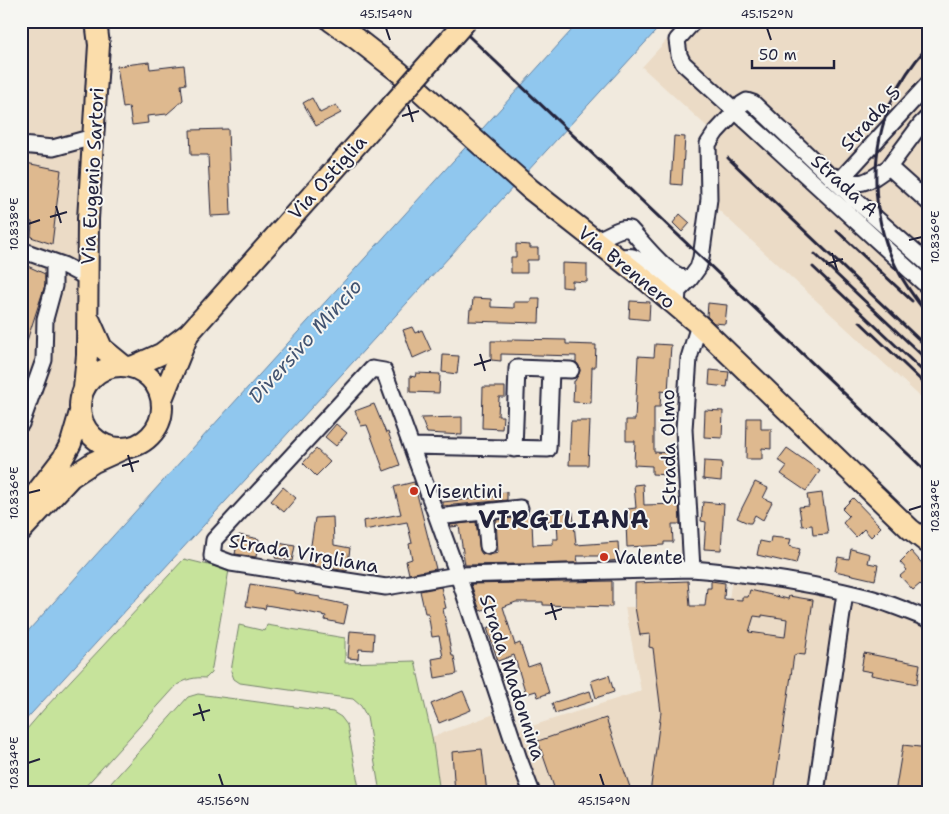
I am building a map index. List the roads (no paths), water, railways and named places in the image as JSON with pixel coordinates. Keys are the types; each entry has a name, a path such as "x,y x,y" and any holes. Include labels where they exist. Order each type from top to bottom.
{"main road":[{"name":"Via Eugenio Sartori","path":"84,388 88,219 99,45 96,21"},
{"name":"Via Eugenio Sartori","path":"99,45 109,21"},
{"name":"Via Brennero","path":"331,21 399,72 530,190 689,316 910,529 928,543"},
{"name":"Via Ostiglia","path":"128,366 161,354 189,333 466,21"},
{"name":"Via Eugenio Sartori","path":"86,307 97,340 102,348 128,366"},
{"name":"Via Ostiglia","path":"162,399 189,333"},
{"path":"21,512 63,458 71,443 80,412 84,388 92,377 108,368 128,366 143,372 151,378 162,399 161,418 152,435 138,445 123,448 94,462 71,478 21,530"},
{"path":"80,412 84,424 93,438 105,445 123,448"},
{"name":"Via Brennero","path":"910,529 928,552"}],"street":[{"name":"Strada A","path":"694,21 677,40 679,55 683,63 928,287"},
{"name":"Strada 5","path":"841,179 928,84"},
{"path":"689,316 678,291 698,268 705,239 709,200 708,144 716,132 742,104 750,101 928,264"},
{"path":"826,172 841,179 863,183 870,181 890,167 928,116"},
{"path":"21,145 53,148 93,137"},
{"path":"890,167 928,202"},
{"path":"594,240 600,240 625,228 630,229 654,256 678,275 690,279"},
{"path":"21,250 54,262 86,277"},
{"path":"616,257 635,258 670,282 683,282 690,279"},
{"path":"21,424 44,360 45,319 54,286 54,262"},
{"name":"Strada Olmo","path":"689,316 689,358 684,429 692,569"},
{"path":"514,448 511,367 571,370"},
{"path":"412,446 548,449 551,368"},
{"name":"Strada Madonnina","path":"372,370 384,371 458,574 532,793"},
{"name":"Strada Virgliana","path":"372,370 214,540 212,556 231,563 386,587 458,574"},
{"path":"437,517 520,508"},
{"path":"485,512 488,546"},
{"path":"458,574 692,569 774,578 871,598 928,619"},
{"path":"816,793 845,593"}],"water":[{"name":"Diversivo Mincio","path":"580,21 665,21 21,725 21,639"}],"railway":[{"path":"453,21 928,473"},
{"path":"928,46 899,85 892,100 879,141 876,184 878,206 888,248 903,280 928,315"},
{"path":"728,158 928,348"},
{"path":"837,231 912,301"},
{"path":"815,254 928,361"},
{"path":"813,267 928,376"},
{"path":"860,322 928,387"}],"place":[{"name":"Visentini","path":"414,491"},
{"name":"Valente","path":"604,557"}],"district":[{"name":"VIRGILIANA","path":"564,520"}]}
